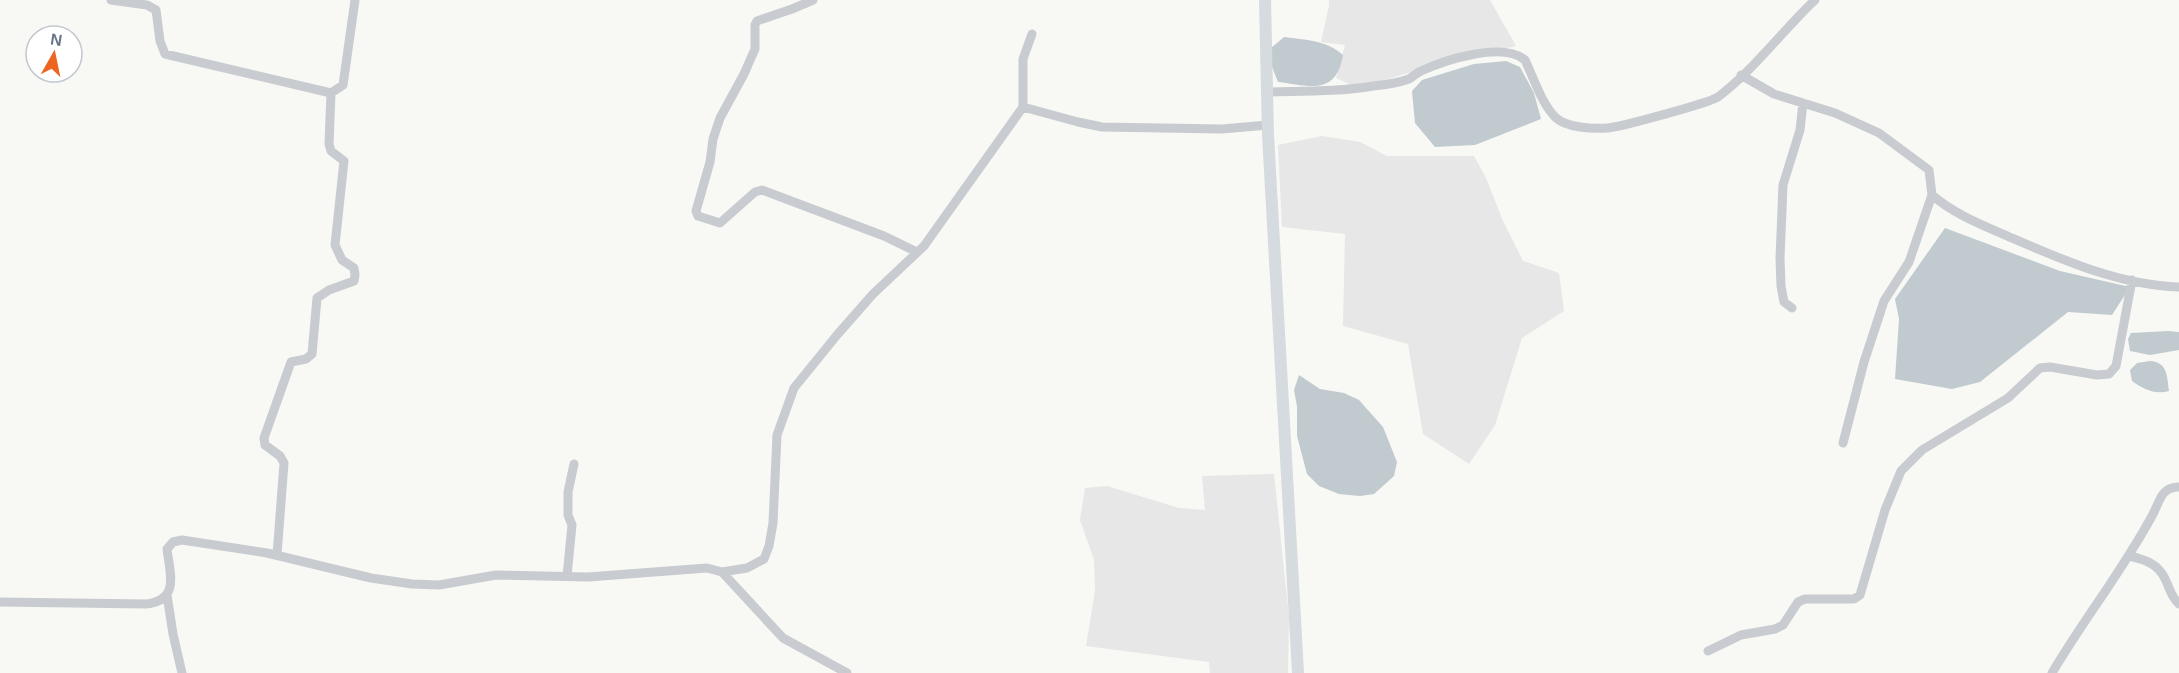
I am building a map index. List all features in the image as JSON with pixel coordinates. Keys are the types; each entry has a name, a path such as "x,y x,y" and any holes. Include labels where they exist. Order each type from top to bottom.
{"main road":[{"path":"1265,0 1268,125 1298,673"}],"street":[{"path":"111,0 147,5 156,10 160,41 165,54 331,93 343,85 355,0"},
{"path":"813,0 757,21 755,49 720,118 696,211 698,216 720,223 755,192 762,190 884,236 917,252"},
{"path":"1267,92 1372,87 1409,79 1448,61 1475,54 1504,51 1520,55 1525,60 1546,104 1556,118 1565,123 1580,126 1609,128 1716,98 1815,0"},
{"path":"0,602 158,603 167,595 171,586 167,549 173,542 182,540 277,555 371,578 412,585 440,585 495,575 588,577 694,568 722,572 747,568 764,559 769,546 772,523 777,435 794,388 873,294 924,246 1023,106 1023,58 1032,34"},
{"path":"1741,75 1774,94 1835,112 1879,133 1929,170 1932,195 1909,262 1884,301 1864,362 1843,443"},
{"path":"277,555 284,463 280,456 265,445 264,438 291,362 306,359 312,354 317,298 329,290 354,281 356,275 354,268 342,260 335,245 344,161 331,151 329,144 331,93"},
{"path":"1792,308 1784,302 1781,286 1781,218 1783,185 1800,130 1803,103"},
{"path":"1023,106 1102,127 1222,129 1268,125"},
{"path":"1932,195 1944,206 2078,266 2132,280 2179,287"},
{"path":"1708,651 1741,635 1776,629 1783,625 1798,602 1805,599 1854,599 1860,595 1885,510 1901,471 1911,459 2008,398 2040,368 2050,367 2097,375 2109,374 2116,366 2132,280"},
{"path":"567,576 572,525 568,515 568,492 574,464"},
{"path":"2052,673 2129,556 2155,512 2162,494 2167,489 2179,487"},
{"path":"2129,556 2139,558 2160,570 2171,597 2179,604"},
{"path":"722,572 783,638 847,673"},
{"path":"167,595 182,673"}],"shaded area":[{"path":"1329,0 1490,0 1516,46 1448,61 1358,88 1336,78 1345,45 1321,42"},
{"path":"1284,37 1330,46 1343,55 1340,68 1334,77 1328,83 1311,86 1278,82 1271,64 1271,48"},
{"path":"1506,61 1520,67 1534,93 1541,119 1475,145 1435,147 1415,123 1412,91 1422,80 1474,64"},
{"path":"1322,136 1360,142 1387,156 1474,156 1523,261 1559,273 1564,311 1522,338 1495,425 1469,464 1423,434 1408,344 1343,326 1345,234 1282,227 1278,145"},
{"path":"1945,228 2060,271 2130,287 2112,315 2068,312 1980,382 1952,389 1895,379 1899,319 1895,299"},
{"path":"2179,332 2179,350 2150,355 2130,351 2128,339 2131,333"},
{"path":"2150,361 2160,364 2166,371 2169,391 2149,391 2132,381 2130,370 2137,363"},
{"path":"1299,375 1320,389 1344,393 1359,400 1383,427 1397,462 1394,476 1374,494 1360,496 1339,494 1319,486 1307,474 1297,436 1297,406 1294,390"},
{"path":"1274,474 1289,617 1288,673 1210,673 1209,662 1086,646 1095,591 1094,560 1080,520 1085,488 1107,486 1179,508 1205,510 1202,476"}]}
